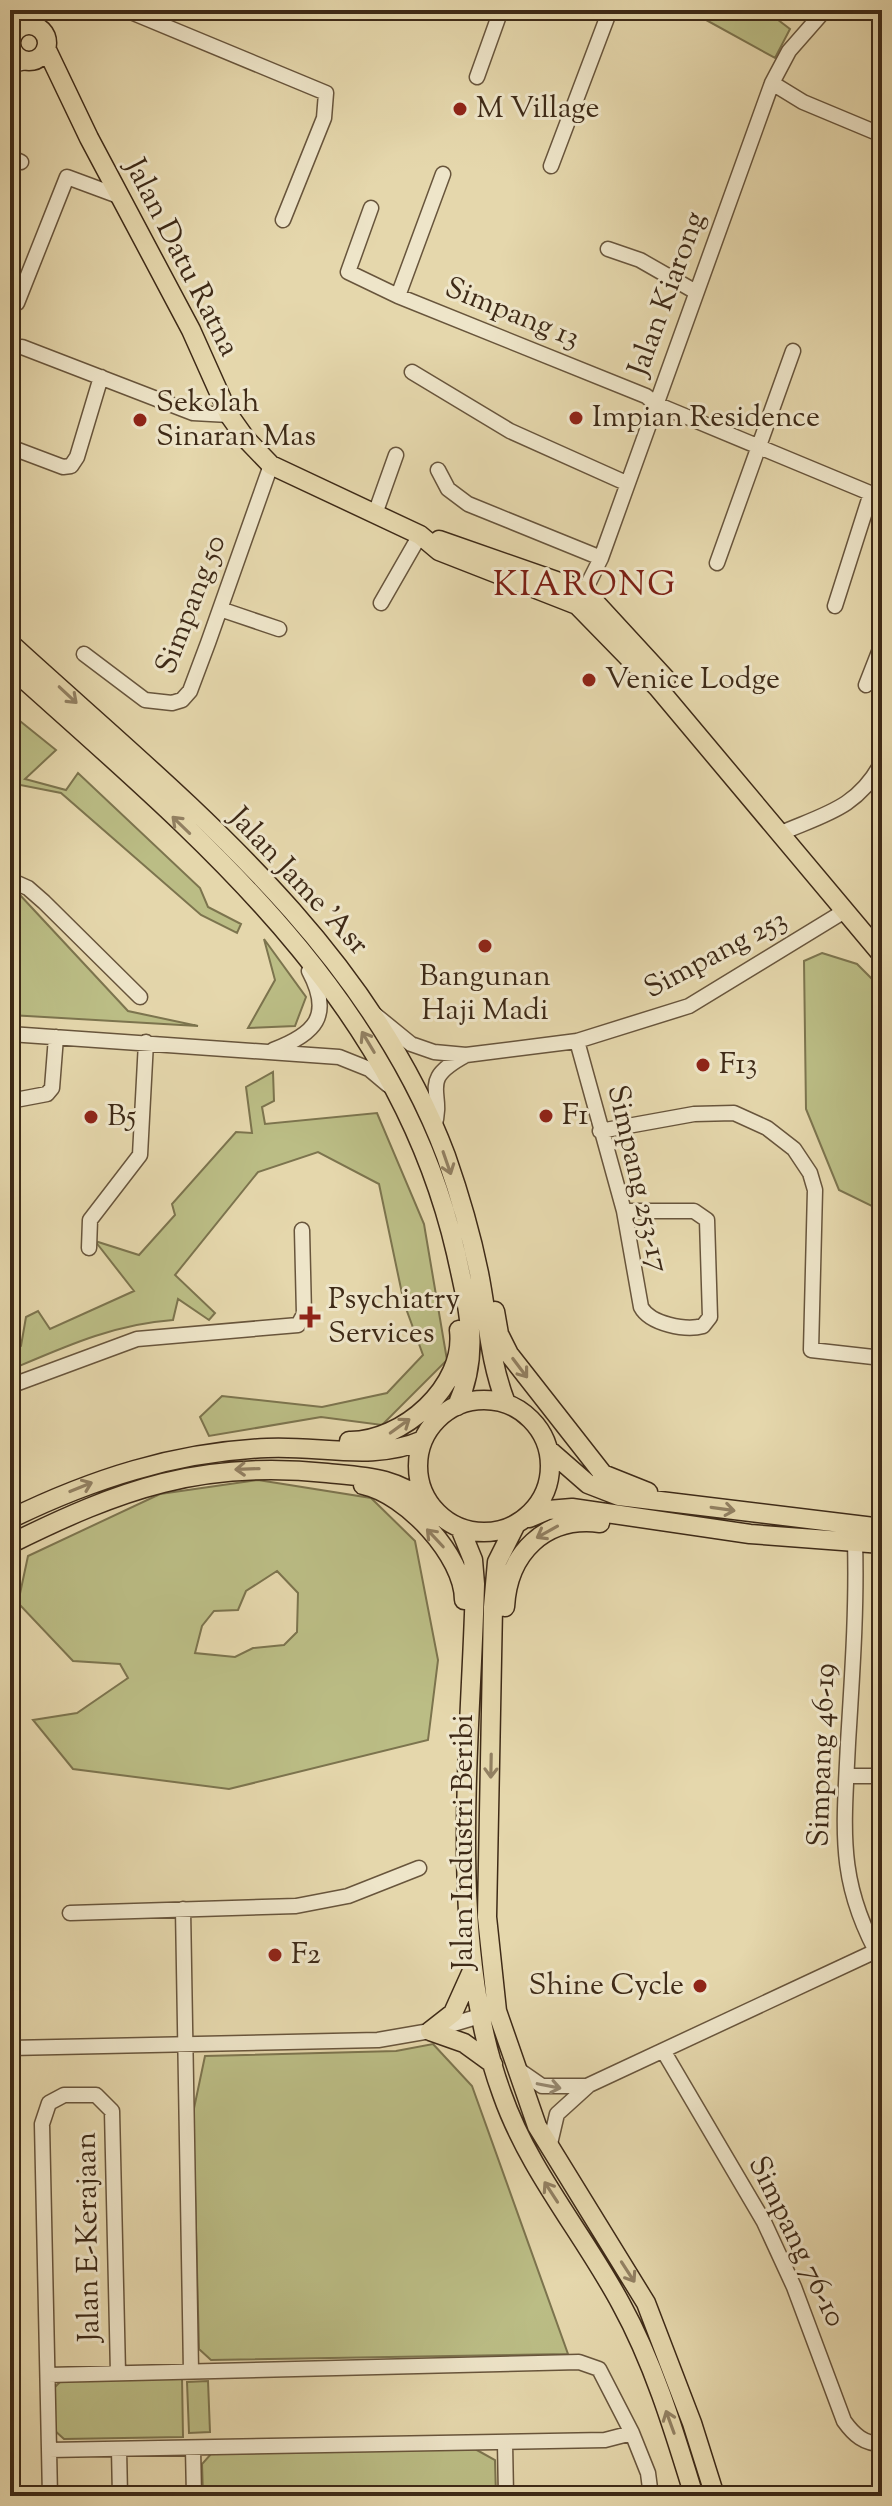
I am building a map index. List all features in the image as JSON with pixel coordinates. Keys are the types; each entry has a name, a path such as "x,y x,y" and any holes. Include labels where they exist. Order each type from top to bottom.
{"main road":[{"path":"17,29 42,30 37,56 18,58 17,29"},
{"name":"Jalan Datu Ratna","path":"37,56 63,88 191,330 229,415 271,465 422,536 443,541 581,598 667,681 721,748 754,799 843,912 882,955"},
{"name":"Jalan Jame 'Asr","path":"10,643 251,867 308,926 373,1013 406,1068 434,1127 479,1274 490,1360 506,1403"},
{"name":"Jalan Jame 'Asr","path":"10,667 181,825 300,945 346,1007 397,1093 430,1165 457,1259 472,1358 457,1406"},
{"path":"272,1447 290,1440 356,1441 382,1437 397,1431 430,1401 446,1384 459,1356 452,1278 457,1259"},
{"path":"479,1274 492,1289 499,1334 509,1354 595,1465 614,1480 683,1503"},
{"path":"430,1504 418,1466 423,1440 437,1420 457,1406 481,1400 506,1403 538,1426 549,1450 588,1484 600,1490 619,1496 882,1528"},
{"path":"10,1519 125,1471 184,1455 272,1447 393,1451 423,1440"},
{"path":"520,1523 547,1489 549,1450"},
{"path":"280,1468 293,1475 386,1492 437,1540 462,1579 463,1656 472,1690"},
{"path":"10,1544 86,1508 164,1480 219,1471 280,1468 389,1480 407,1487 460,1528 487,1533 548,1510 572,1508 678,1524 882,1544"},
{"path":"493,1688 501,1660 510,1571 535,1539 555,1527 581,1521 646,1528 678,1524"},
{"name":"Jalan Industri Beribi","path":"520,1523 502,1550 495,1579 487,1917 488,2014 493,2064 526,2148 621,2303 643,2347 694,2496"},
{"name":"Jalan Industri Beribi","path":"460,1528 473,1560 467,1871 472,1968 488,2014 515,2066 549,2149 646,2303 692,2423 715,2496"},
{"path":"430,2031 453,2013 472,1968"},
{"path":"430,2031 464,2043 493,2064"}],"street":[{"path":"126,10 320,88 327,101 324,118 283,220"},
{"path":"477,77 501,10"},
{"path":"551,166 610,10"},
{"path":"789,51 811,10"},
{"name":"Jalan Kiarong","path":"581,598 601,558 772,83 789,51 825,10"},
{"path":"10,66 37,56"},
{"path":"772,83 803,102 882,135"},
{"path":"398,296 443,174"},
{"path":"17,303 67,177 121,197"},
{"name":"Simpang 13","path":"371,208 348,272 398,296 646,396 656,404 876,496"},
{"path":"608,249 640,260 696,292"},
{"path":"22,347 193,413 229,415"},
{"path":"717,563 793,351"},
{"path":"412,372 510,431 626,483"},
{"path":"10,447 63,467 71,466 77,457 101,377"},
{"path":"375,514 396,455"},
{"name":"Simpang 50","path":"84,654 145,700 172,703 190,691 214,645 220,609 271,465"},
{"path":"438,470 448,489 468,504 601,558"},
{"path":"835,606 876,496"},
{"path":"381,603 422,536"},
{"path":"220,609 279,629"},
{"path":"866,685 882,644"},
{"path":"781,833 850,804 868,788 881,764"},
{"path":"10,880 28,888 44,902 140,997"},
{"name":"Simpang 253","path":"373,1013 420,1049 466,1055 577,1041 689,1006 843,912"},
{"path":"273,1050 302,1038 318,1017 319,993 300,945"},
{"path":"10,1034 273,1050 355,1061 397,1093"},
{"path":"10,1101 47,1094 52,1088 56,1037"},
{"name":"Simpang 253-17","path":"577,1041 624,1211 638,1299 644,1314 688,1329 708,1322 709,1226 704,1216 694,1211 624,1211"},
{"path":"89,1248 90,1220 140,1155 146,1042"},
{"path":"434,1127 434,1096 438,1077 466,1055"},
{"path":"600,1131 715,1113 746,1117 780,1137 803,1160 815,1190 811,1350 882,1358"},
{"path":"10,1386 137,1339 298,1325 304,1314 302,1230"},
{"name":"Simpang 46-19","path":"855,1542 847,1776 842,1823 847,1875 859,1917 879,1956"},
{"path":"847,1776 882,1776"},
{"path":"70,1913 304,1905 348,1896 419,1868"},
{"path":"183,1909 191,2371"},
{"path":"515,2066 542,2086 568,2089 589,2085 879,1956"},
{"path":"10,2048 378,2040 430,2031 488,2014"},
{"name":"Simpang 76-10","path":"664,2052 764,2222 794,2287 844,2421 853,2433 870,2444 882,2444"},
{"path":"549,2149 557,2114 589,2085"},
{"name":"Jalan E-Kerajaan","path":"48,2375 43,2113 56,2098 80,2095 104,2099 114,2121 118,2373"},
{"path":"50,2496 48,2375 590,2363 599,2369 632,2433 648,2473 651,2496"},
{"path":"49,2450 615,2440 632,2433"},
{"path":"505,2443 506,2496"},
{"path":"193,2448 194,2496"},
{"path":"119,2449 120,2496"}],"green space":[{"path":"688,10 765,10 790,29 775,58"},
{"path":"10,713 56,750 25,779 66,790 78,773 200,888 208,907 241,924 237,933 201,915 61,793 10,783"},
{"path":"10,894 20,895 128,1011 198,1026 10,1015"},
{"path":"264,939 306,997 295,1026 248,1028 275,980"},
{"path":"822,953 857,964 882,989 882,1211 839,1190 806,1109 804,961"},
{"path":"273,1072 274,1101 262,1107 265,1124 377,1113 424,1224 447,1360 382,1425 321,1417 209,1436 200,1417 222,1396 322,1407 387,1393 423,1355 404,1303 379,1184 318,1152 258,1172 175,1275 215,1313 209,1320 178,1299 173,1320 110,1332 10,1370 10,1348 21,1346 26,1317 38,1311 50,1329 134,1291 95,1241 139,1255 175,1215 172,1204 236,1132 252,1133 246,1087"},
{"path":"258,1480 371,1498 415,1541 438,1660 428,1740 229,1789 73,1769 33,1720 77,1713 128,1678 120,1664 73,1661 18,1603 28,1556 160,1494","holes":["277,1571 298,1593 297,1632 284,1645 253,1648 235,1657 195,1653 202,1626 214,1611 238,1610 246,1591"]},
{"path":"433,2044 472,2086 568,2354 211,2360 199,2349 193,2113 205,2056 396,2051"},
{"path":"182,2377 183,2437 64,2439 53,2429 53,2389 63,2379"},
{"path":"208,2381 210,2432 189,2433 187,2382"},
{"path":"475,2449 495,2460 496,2496 203,2496 202,2464 211,2454"}],"place":[{"name":"M Village","path":"460,109"},
{"name":"Impian Residence","path":"576,418"},
{"name":"Sekolah Sinaran Mas","path":"140,420"},
{"name":"Venice Lodge","path":"589,680"},
{"name":"Bangunan Haji Madi","path":"485,946"},
{"name":"F13","path":"703,1065"},
{"name":"F1","path":"546,1116"},
{"name":"B5","path":"91,1117"},
{"name":"Psychiatry Services","path":"310,1317"},
{"name":"F2","path":"275,1955"},
{"name":"Shine Cycle","path":"700,1986"}],"district":[{"name":"KIARONG","path":"585,586"}]}
